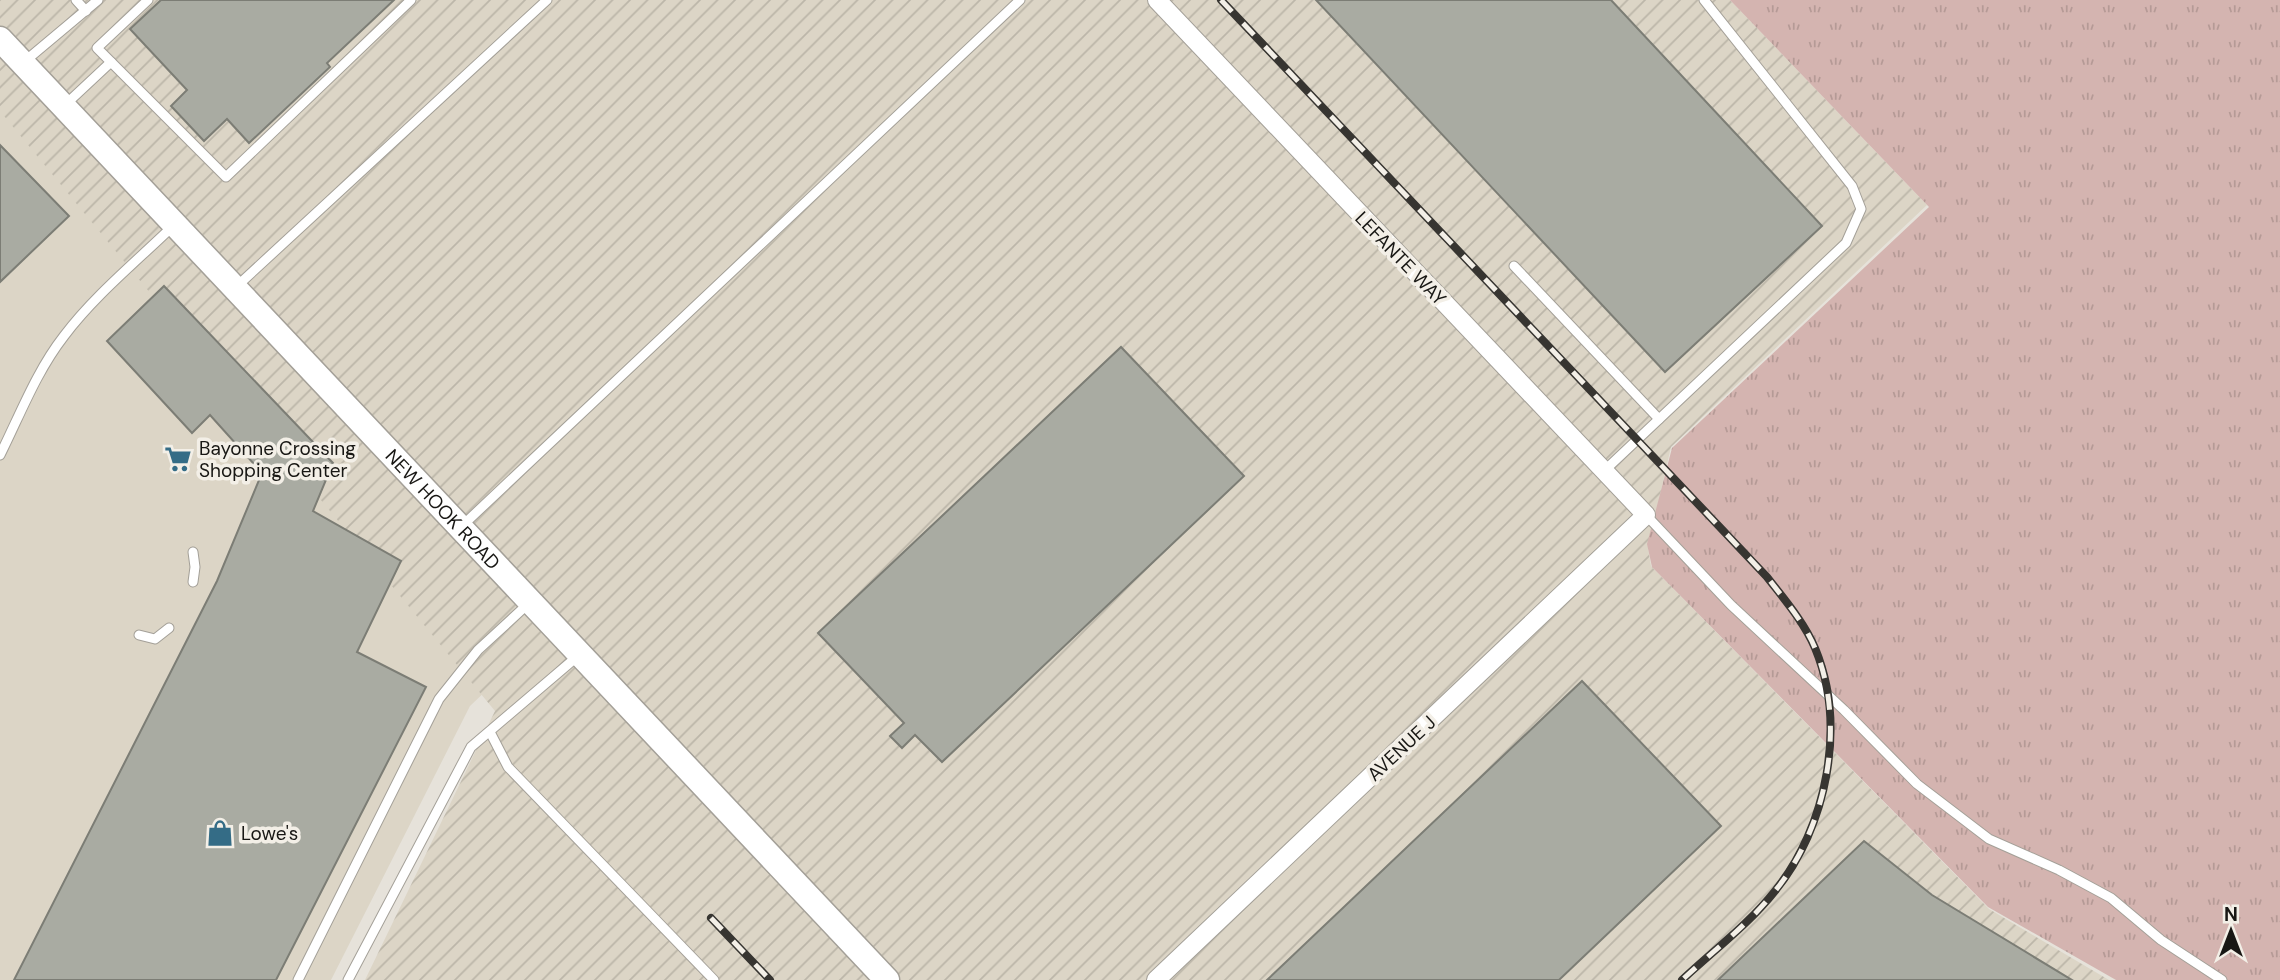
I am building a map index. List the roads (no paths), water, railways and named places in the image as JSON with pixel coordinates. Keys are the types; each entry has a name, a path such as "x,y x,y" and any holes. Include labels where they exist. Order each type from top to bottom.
{"street":[{"name":"LEFANTE WAY","path":"1157,0 1646,515"},
{"name":"NEW HOOK ROAD","path":"0,39 887,980"},
{"name":"AVENUE J","path":"1156,980 1646,515"}],"lane":[{"path":"76,0 86,10"},
{"path":"23,63 98,0"},
{"path":"148,0 97,48 226,177 411,0"},
{"path":"235,288 547,0"},
{"path":"460,527 1020,0"},
{"path":"1604,471 1846,243 1861,209 1852,186 1704,0"},
{"path":"64,107 111,62"},
{"path":"0,455 37,376 62,338 175,223"},
{"path":"1514,266 1659,419"},
{"path":"1646,515 1731,604 1844,710 1917,784 1989,839 2059,870 2111,898 2161,940 2222,980"},
{"path":"192,552 195,567 192,582"},
{"path":"298,980 439,699 478,650 531,602"},
{"path":"139,635 155,639 169,628"},
{"path":"348,980 471,747 580,654"},
{"path":"490,732 508,767 713,980"}],"railway":[{"path":"1221,0 1767,577 1799,620 1815,648 1825,678 1830,709 1830,742 1819,806 1808,837 1793,865 1765,903 1682,980"},
{"path":"711,918 770,980"}],"place":[{"name":"Bayonne Crossing Shopping Center","path":"178,459"},
{"name":"Lowe's","path":"220,833"}]}
